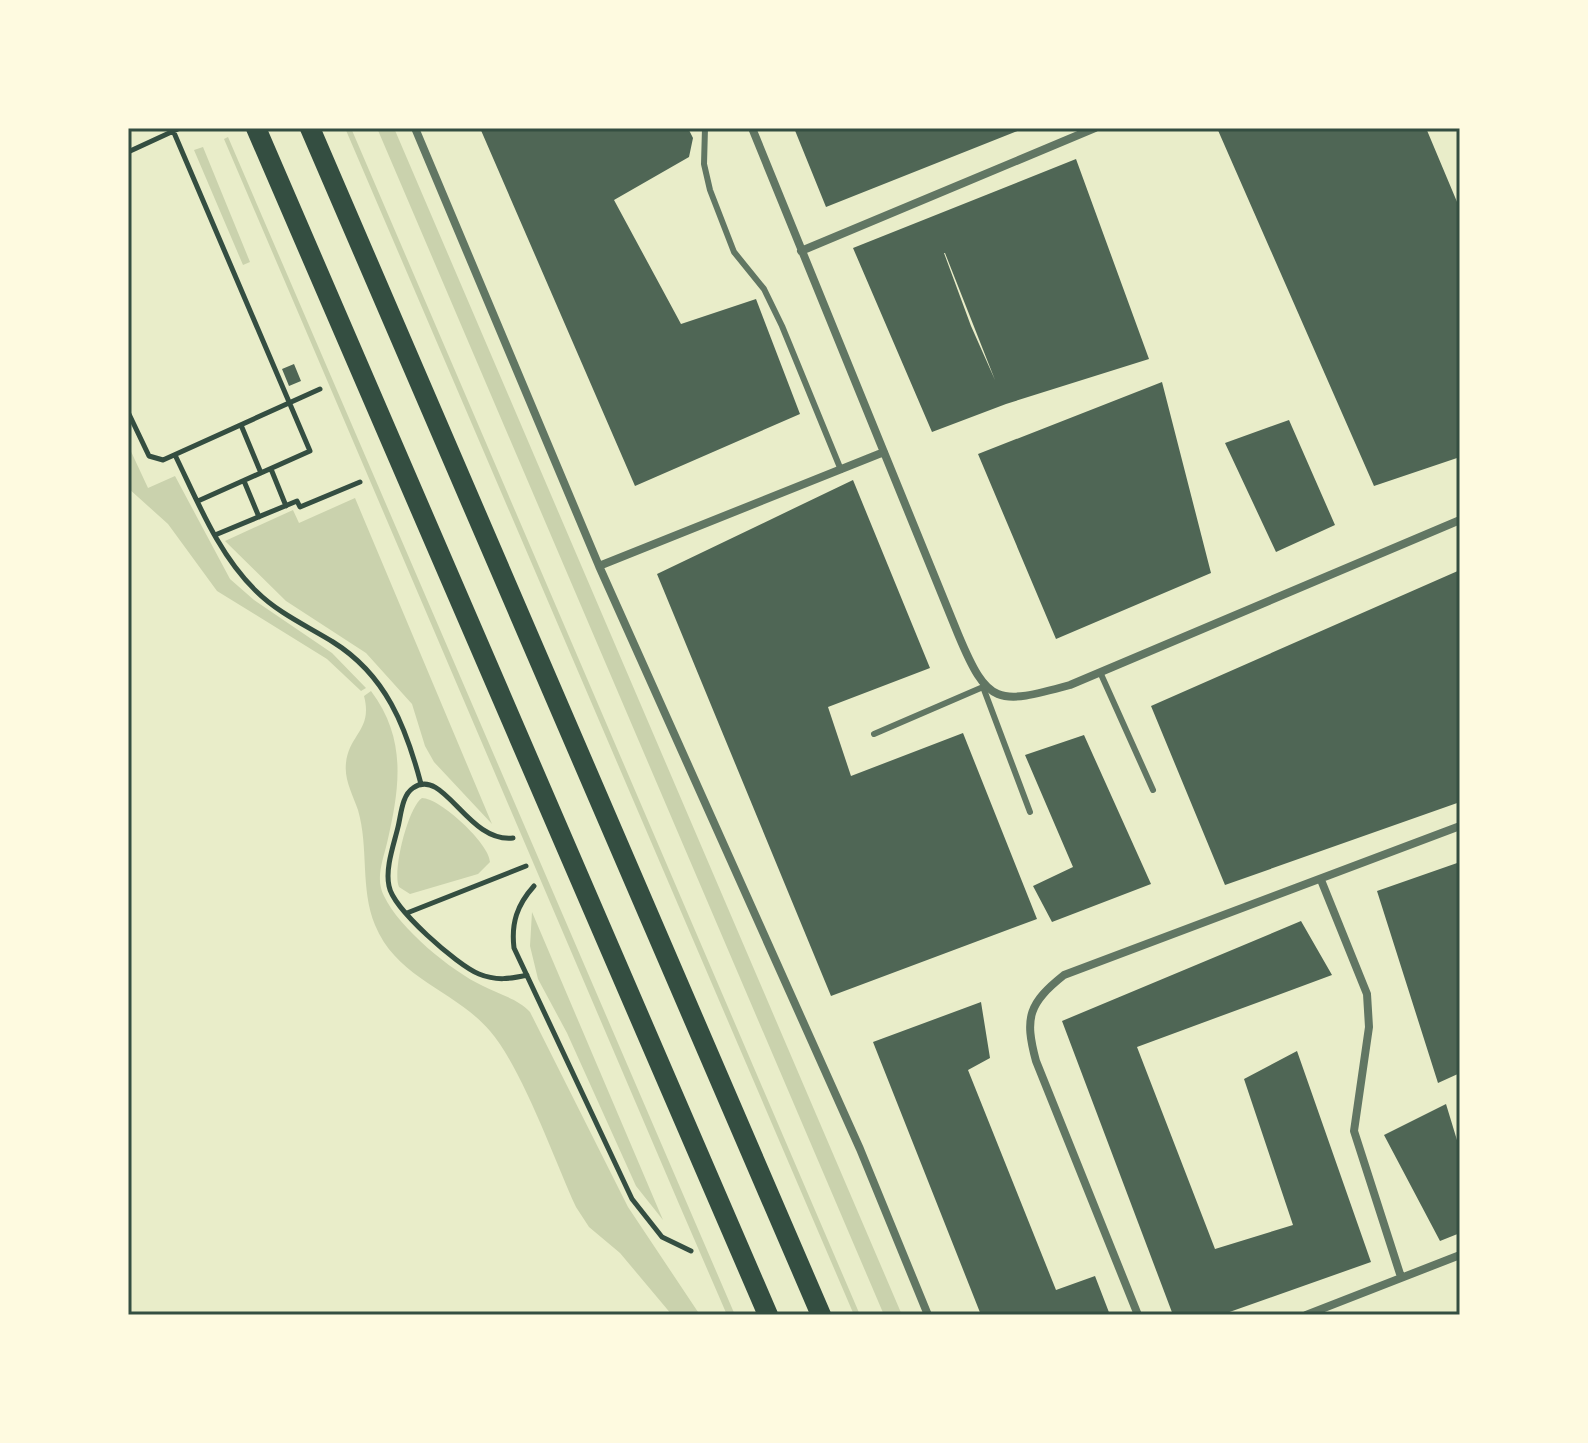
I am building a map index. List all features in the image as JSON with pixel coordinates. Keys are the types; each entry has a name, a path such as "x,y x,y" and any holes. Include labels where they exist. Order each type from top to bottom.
{"main road":[{"path":"256,128 768,1315"},
{"path":"310,128 821,1315"}],"street":[{"path":"415,128 599,566 860,1149 928,1315"},
{"path":"752,128 970,665 983,687 1007,698 1028,696 1100,672 1460,520"},
{"path":"801,251 1095,128"},
{"path":"599,566 884,452"},
{"path":"1138,1315 1036,1061 1029,1037 1029,1016 1041,993 1064,975 1460,826"},
{"path":"1321,880 1367,994 1369,1027 1354,1131 1401,1277"},
{"path":"1306,1315 1460,1255"}],"lane":[{"path":"705,128 704,164 710,190 734,252 764,289 841,470"},
{"path":"1100,672 1153,790"},
{"path":"874,734 983,687 1030,812"}],"path":[{"path":"128,152 180,128"},
{"path":"173,130 310,451 198,501"},
{"path":"128,412 149,456 163,460 320,389"},
{"path":"241,425 261,473"},
{"path":"175,455 227,556 258,593 350,654 385,692 405,727 421,784"},
{"path":"271,469 286,506"},
{"path":"244,481 259,517"},
{"path":"215,535 297,501 300,507 360,482"},
{"path":"513,838 493,838 484,833 441,790 421,784 413,787 404,800 388,878 392,897 466,967 493,978 527,975"},
{"path":"407,913 526,866"},
{"path":"534,886 518,908 512,934 514,948 632,1199 662,1237 691,1251"}],"green space":[{"path":"345,128 351,128 860,1315 854,1315"},
{"path":"377,128 394,128 902,1315 884,1315"},
{"path":"228,137 735,1315 727,1315 679,1204 224,139"},
{"path":"203,147 250,262 243,265 194,150"},
{"path":"128,445 148,488 175,476 230,579 254,600 332,653 366,688 361,691 327,659 217,591 168,524 128,488"},
{"path":"355,498 492,824 434,762 425,746 412,704 366,653 286,601 225,541 293,510 299,523"},
{"path":"371,691 391,727 397,764 392,822 380,876 384,896 413,935 442,959 470,979 514,1000 530,1012 628,1207 700,1315 672,1315 620,1253 589,1227 576,1207 525,1090 502,1047 476,1017 397,959 375,925 368,897 361,824 346,769 348,753 365,717 364,696"},
{"path":"422,798 440,805 463,823 482,844 490,862 478,874 410,894 399,887 398,868 407,826"},
{"path":"532,912 663,1220 636,1186 567,1033 538,979 530,946"}],"building":[{"path":"480,128 688,128 693,138 689,157 614,200 681,324 756,299 800,414 635,486"},
{"path":"794,128 1025,128 826,207"},
{"path":"1217,128 1426,128 1460,209 1460,457 1374,486"},
{"path":"1076,159 1149,359 1006,404 932,432 853,248","holes":["945,253 995,380 971,326"]},
{"path":"294,364 301,381 289,386 282,369"},
{"path":"1162,382 1211,573 1056,639 978,454"},
{"path":"1289,420 1335,525 1276,552 1225,443"},
{"path":"853,480 930,668 828,707 851,776 963,733 1037,919 831,996 657,574"},
{"path":"1460,570 1460,802 1225,885 1151,706"},
{"path":"1084,735 1151,884 1052,922 1033,886 1073,867 1025,755"},
{"path":"1460,862 1460,926 1457,928 1460,938 1460,1073 1438,1083 1377,891"},
{"path":"1301,921 1332,975 1137,1047 1215,1249 1293,1225 1244,1079 1297,1051 1371,1262 1221,1315 1173,1315 1062,1021"},
{"path":"981,1002 990,1058 968,1070 1056,1290 1095,1276 1110,1315 981,1315 873,1042"},
{"path":"1446,1104 1460,1150 1460,1233 1440,1241 1384,1135"}]}
